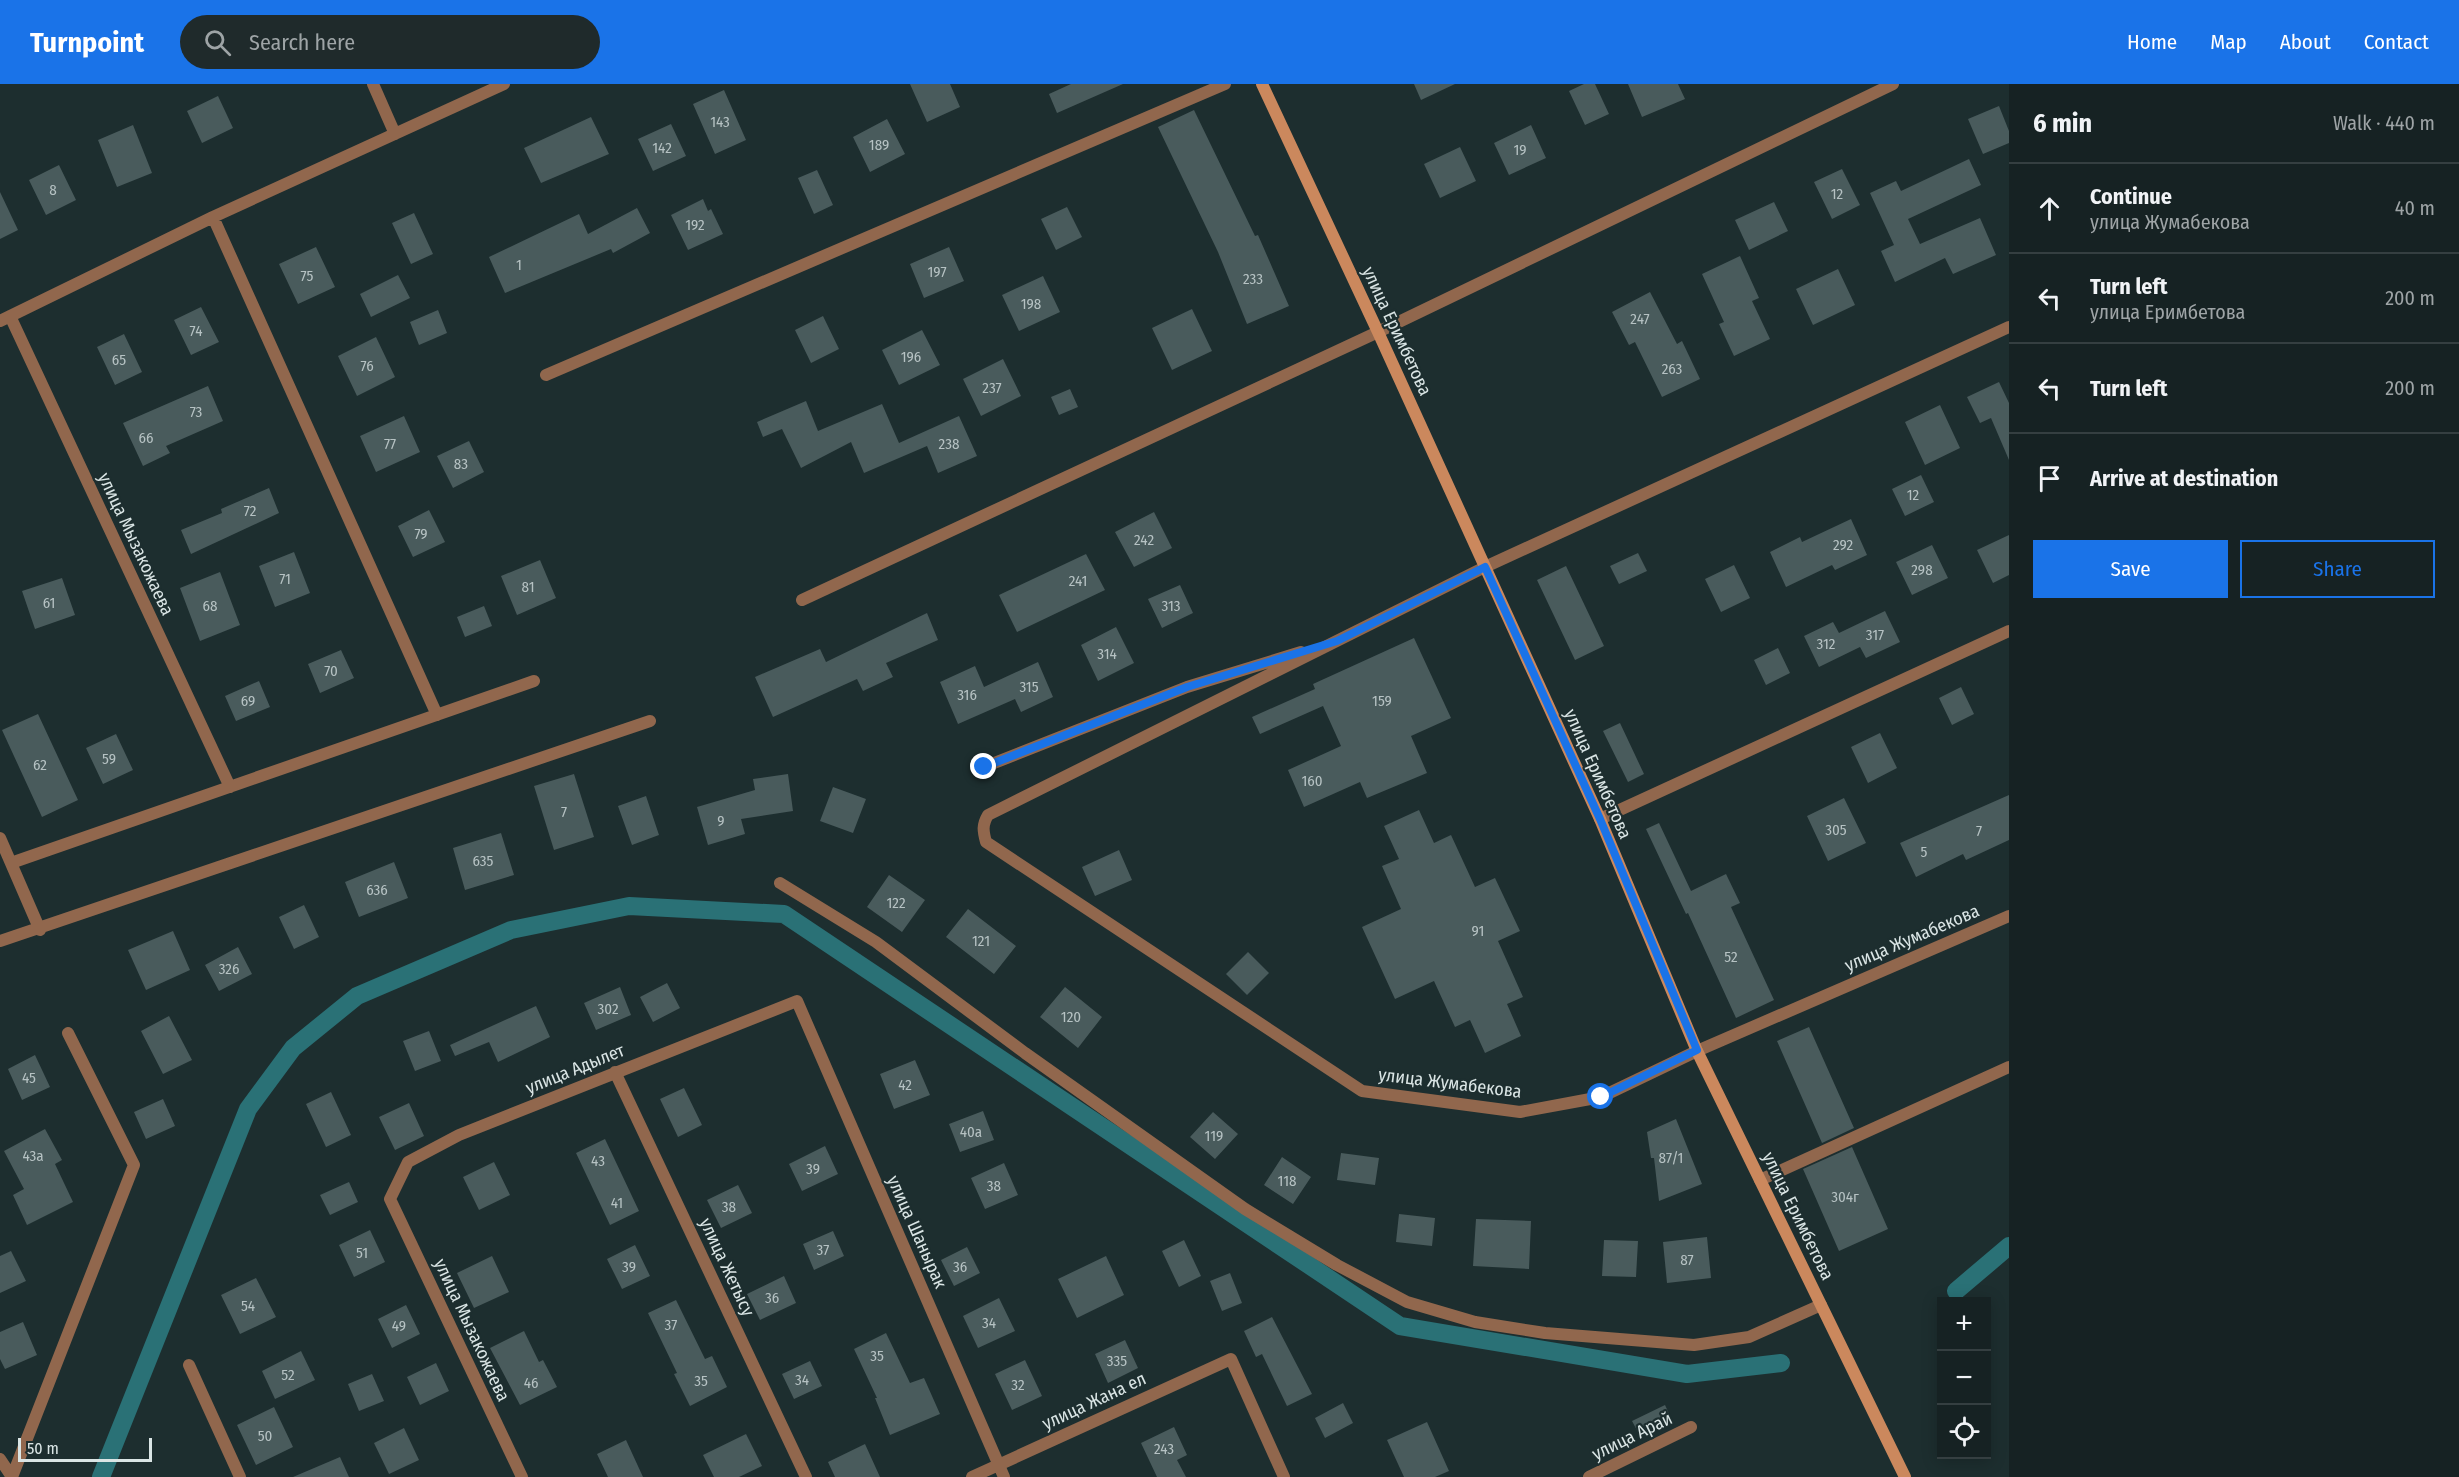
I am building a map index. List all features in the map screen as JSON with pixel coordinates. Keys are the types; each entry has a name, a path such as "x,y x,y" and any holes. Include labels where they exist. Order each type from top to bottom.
{"main road":[{"name":"улица Еримбетова","path":"1262,84 1600,819 1697,1050 1905,1477"}],"street":[{"path":"373,84 395,134"},
{"path":"5,319 213,217 504,84"},
{"path":"546,375 1225,84"},
{"path":"802,600 1378,332 1893,84"},
{"path":"213,217 437,715"},
{"name":"улица Мызакожаева","path":"5,319 230,787"},
{"path":"984,767 1187,687 1337,641 1485,567 2009,327"},
{"path":"1600,819 2009,631"},
{"name":"улица Жумабекова","path":"1337,641 988,815 983,831 986,842 1362,1091 1520,1112 1601,1097 1697,1050 2009,916"},
{"path":"11,863 534,681"},
{"path":"0,941 40,930 650,721"},
{"path":"0,837 40,930"},
{"path":"780,884 876,942 1026,1053 1245,1209 1337,1265 1407,1302 1475,1322 1545,1333 1694,1346 1749,1337 1821,1305"},
{"name":"улица Адылет","path":"390,1199 408,1162 459,1135 797,1001"},
{"name":"улица Шанырак","path":"797,1001 1004,1477"},
{"path":"12,1477 134,1165 68,1033"},
{"path":"1760,1180 2009,1067"},
{"name":"улица Жетысу","path":"615,1072 806,1477"},
{"name":"улица Мызакожаева","path":"390,1199 522,1477"},
{"name":"улица Жана ел","path":"972,1477 1231,1359 1284,1477"},
{"path":"189,1365 240,1477"},
{"name":"улица Арай","path":"1588,1477 1690,1427"},
{"path":"0,1459 12,1477"}],"building":[{"path":"910,84 950,84 960,107 927,122"},
{"path":"1071,84 1123,84 1057,113 1049,94"},
{"path":"1414,84 1455,84 1421,100"},
{"path":"1584,84 1595,84 1609,114 1585,125 1569,91"},
{"path":"1628,84 1678,84 1685,99 1642,117"},
{"path":"724,90 746,140 715,154 693,104"},
{"path":"218,96 233,128 202,143 187,111"},
{"path":"1999,106 2009,131 2009,143 1983,154 1968,119"},
{"path":"1194,110 1255,236 1258,235 1289,306 1247,324 1218,252 1158,127"},
{"path":"591,117 609,154 541,183 524,148"},
{"path":"887,119 905,154 870,172 853,137"},
{"path":"671,124 686,156 653,171 638,139"},
{"path":"133,125 152,173 117,187 98,140"},
{"path":"1531,125 1546,158 1509,175 1494,143"},
{"path":"1460,147 1476,181 1440,198 1424,164"},
{"path":"1969,159 1981,185 1908,219 1920,244 1980,218 1996,255 1953,274 1945,258 1895,282 1881,251 1894,245 1870,193 1896,181 1901,191"},
{"path":"59,165 76,200 46,215 29,180"},
{"path":"1842,169 1860,205 1832,219 1814,182"},
{"path":"817,170 833,205 814,214 798,178"},
{"path":"0,192 18,230 0,239"},
{"path":"703,199 708,211 711,209 723,234 688,250 671,215"},
{"path":"1774,202 1788,231 1749,250 1735,220"},
{"path":"1067,207 1082,237 1056,250 1041,219"},
{"path":"637,208 650,233 613,253 611,249 505,293 489,257 579,214 588,234"},
{"path":"414,213 433,254 411,264 392,223"},
{"path":"316,247 335,287 298,304 279,264"},
{"path":"949,247 964,281 924,298 910,264"},
{"path":"1740,256 1759,298 1752,301 1770,339 1734,356 1719,324 1724,322 1702,274"},
{"path":"1838,269 1855,305 1813,325 1796,289"},
{"path":"398,275 410,298 371,317 360,294"},
{"path":"1043,276 1060,312 1019,331 1002,295"},
{"path":"1650,292 1677,344 1682,341 1700,379 1662,397 1635,342 1629,345 1612,312"},
{"path":"201,307 219,342 191,355 174,320"},
{"path":"1192,309 1212,351 1172,370 1152,328"},
{"path":"438,310 447,333 419,345 410,322"},
{"path":"823,316 839,349 811,363 795,330"},
{"path":"922,330 940,365 899,385 882,350"},
{"path":"124,334 142,372 115,385 97,347"},
{"path":"376,337 395,377 357,396 338,356"},
{"path":"1003,359 1021,396 981,416 963,379"},
{"path":"1999,382 2009,403 2009,460 1991,418 1980,423 1967,397"},
{"path":"208,386 223,421 166,446 170,453 143,466 123,423"},
{"path":"1070,389 1078,407 1059,415 1051,397"},
{"path":"806,401 818,431 882,404 899,443 959,416 977,456 938,473 927,446 864,473 851,442 801,468 782,429 763,437 757,422"},
{"path":"1940,405 1960,448 1925,465 1905,422"},
{"path":"404,416 420,452 376,472 360,436"},
{"path":"469,441 484,472 453,488 437,456"},
{"path":"1921,475 1934,502 1905,516 1892,489"},
{"path":"269,488 279,513 191,554 181,530 222,513 221,509"},
{"path":"429,510 445,542 413,557 398,526"},
{"path":"1154,512 1172,548 1134,567 1115,532"},
{"path":"1851,519 1867,555 1835,570 1832,565 1786,587 1770,552 1800,537 1802,542"},
{"path":"2009,535 2009,575 1993,583 1977,550"},
{"path":"1932,545 1948,578 1912,595 1896,562"},
{"path":"294,552 310,593 275,607 259,566"},
{"path":"1638,553 1647,571 1619,584 1610,566"},
{"path":"1086,554 1105,590 1017,632 999,595"},
{"path":"540,560 556,598 517,615 501,576"},
{"path":"1734,565 1750,598 1721,612 1705,579"},
{"path":"1566,566 1604,646 1575,660 1537,580"},
{"path":"220,572 240,625 200,641 180,588"},
{"path":"62,578 75,615 35,629 22,591"},
{"path":"1180,585 1193,613 1162,628 1148,599"},
{"path":"484,606 492,626 465,637 457,617"},
{"path":"1885,611 1900,642 1866,658 1860,647 1819,667 1804,636 1833,622 1839,633"},
{"path":"927,613 938,640 886,663 893,677 863,691 857,679 773,717 755,677 820,649 826,662"},
{"path":"1116,627 1134,663 1098,681 1081,645"},
{"path":"1414,638 1451,718 1411,736 1427,773 1367,798 1360,782 1304,807 1288,770 1341,746 1323,706 1260,734 1252,717 1315,689 1313,684"},
{"path":"1778,648 1790,673 1766,685 1754,660"},
{"path":"341,650 354,678 320,693 308,664"},
{"path":"1038,662 1053,697 1021,712 1015,699 958,724 940,682 975,666 984,687"},
{"path":"259,681 270,707 236,721 225,696"},
{"path":"1961,687 1974,714 1952,725 1939,698"},
{"path":"38,714 78,800 42,817 2,730"},
{"path":"1620,723 1644,774 1628,782 1603,731"},
{"path":"1880,733 1897,768 1868,783 1851,747"},
{"path":"116,734 133,770 103,784 86,748"},
{"path":"574,774 594,837 554,850 534,786"},
{"path":"788,774 793,811 741,819 745,834 708,845 697,807 755,790 753,779"},
{"path":"833,787 866,799 853,833 820,821"},
{"path":"2009,795 2009,840 1966,860 1963,854 1916,877 1900,843"},
{"path":"646,796 659,835 632,845 618,806"},
{"path":"1844,798 1866,843 1828,861 1807,816"},
{"path":"1419,810 1434,843 1451,835 1475,887 1495,878 1520,931 1498,941 1523,997 1507,1004 1521,1036 1485,1053 1470,1020 1455,1027 1434,981 1395,999 1362,927 1401,909 1382,866 1399,859 1384,826"},
{"path":"1659,823 1691,891 1726,874 1740,903 1731,907 1774,1000 1736,1018 1688,913 1686,914 1646,829"},
{"path":"501,833 514,875 465,890 453,848"},
{"path":"1119,850 1132,880 1095,896 1082,867"},
{"path":"394,862 408,898 359,917 345,882"},
{"path":"889,875 925,900 902,932 867,907"},
{"path":"304,905 319,937 294,949 279,917"},
{"path":"968,909 1016,946 994,974 946,937"},
{"path":"173,931 190,970 146,990 128,950"},
{"path":"238,947 252,974 219,991 205,965"},
{"path":"1248,952 1269,973 1247,995 1226,974"},
{"path":"667,983 680,1008 653,1022 640,997"},
{"path":"620,987 631,1015 596,1030 584,1003"},
{"path":"1065,987 1102,1017 1078,1048 1040,1017"},
{"path":"536,1006 550,1037 498,1062 489,1042 455,1056 450,1045"},
{"path":"169,1016 192,1060 163,1074 141,1031"},
{"path":"1809,1027 1854,1128 1822,1143 1777,1041"},
{"path":"429,1031 441,1061 415,1071 403,1041"},
{"path":"35,1055 50,1087 22,1100 8,1069"},
{"path":"915,1060 930,1095 894,1109 880,1074"},
{"path":"684,1088 702,1125 678,1137 660,1099"},
{"path":"331,1092 351,1135 326,1147 306,1104"},
{"path":"163,1099 175,1126 146,1139 134,1112"},
{"path":"409,1103 424,1136 395,1150 379,1117"},
{"path":"983,1111 994,1140 960,1152 949,1124"},
{"path":"1213,1112 1238,1134 1215,1159 1190,1137"},
{"path":"1676,1119 1702,1184 1659,1201 1654,1158 1651,1158 1647,1132"},
{"path":"45,1129 62,1160 55,1164 73,1202 27,1225 13,1195 24,1189 4,1151"},
{"path":"605,1139 639,1211 610,1225 576,1153"},
{"path":"825,1146 838,1174 802,1191 789,1164"},
{"path":"1852,1147 1888,1229 1839,1251 1803,1169"},
{"path":"1341,1153 1379,1158 1375,1185 1337,1180"},
{"path":"1282,1157 1311,1177 1293,1204 1264,1185"},
{"path":"494,1162 510,1195 479,1210 463,1177"},
{"path":"1004,1163 1018,1195 985,1209 971,1178"},
{"path":"349,1182 358,1202 330,1215 320,1195"},
{"path":"738,1185 752,1213 721,1228 707,1200"},
{"path":"1399,1214 1435,1218 1432,1246 1396,1242"},
{"path":"1476,1219 1531,1221 1529,1269 1473,1266"},
{"path":"370,1230 385,1262 354,1277 339,1245"},
{"path":"833,1231 844,1256 814,1270 803,1244"},
{"path":"1707,1237 1711,1278 1667,1283 1663,1242"},
{"path":"1184,1240 1201,1276 1179,1287 1162,1251"},
{"path":"1604,1240 1638,1241 1636,1277 1602,1276"},
{"path":"635,1245 650,1276 622,1289 607,1259"},
{"path":"967,1247 980,1273 954,1286 941,1260"},
{"path":"11,1251 26,1281 0,1293 0,1256"},
{"path":"492,1256 509,1292 474,1308 457,1273"},
{"path":"1106,1256 1124,1295 1077,1318 1058,1279"},
{"path":"1230,1273 1242,1303 1222,1311 1210,1281"},
{"path":"784,1276 796,1303 760,1320 747,1294"},
{"path":"256,1278 276,1317 240,1334 221,1295"},
{"path":"999,1298 1015,1331 978,1348 963,1316"},
{"path":"676,1300 705,1359 712,1356 727,1387 690,1406 648,1313"},
{"path":"406,1305 420,1334 392,1348 378,1319"},
{"path":"1272,1317 1312,1394 1287,1406 1262,1354 1256,1357 1244,1331"},
{"path":"23,1322 37,1355 5,1369 0,1359 0,1332"},
{"path":"524,1331 539,1362 543,1360 557,1387 520,1405 490,1348"},
{"path":"886,1333 910,1383 924,1378 940,1414 890,1435 875,1398 877,1398 854,1349"},
{"path":"1125,1340 1138,1368 1108,1383 1095,1354"},
{"path":"301,1351 315,1380 275,1399 262,1371"},
{"path":"1025,1360 1042,1396 1012,1410 995,1374"},
{"path":"810,1361 822,1386 794,1399 782,1374"},
{"path":"436,1363 449,1391 420,1405 407,1377"},
{"path":"372,1374 384,1401 359,1411 348,1384"},
{"path":"1343,1403 1353,1423 1325,1438 1315,1418"},
{"path":"1665,1405 1672,1420 1640,1436 1632,1421"},
{"path":"274,1407 293,1447 256,1465 237,1425"},
{"path":"1427,1422 1449,1471 1435,1477 1404,1477 1387,1440"},
{"path":"1174,1427 1187,1455 1177,1460 1186,1477 1157,1477 1141,1443"},
{"path":"404,1428 419,1460 389,1474 374,1443"},
{"path":"746,1434 762,1466 739,1477 714,1477 703,1455"},
{"path":"626,1440 643,1477 608,1477 597,1454"},
{"path":"865,1444 880,1477 835,1477 828,1462"},
{"path":"340,1457 349,1477 293,1477"}],"waterway":[{"path":"101,1477 248,1109 293,1048 357,996 511,930 629,906 784,914 1400,1326 1687,1374 1781,1363"},
{"path":"1956,1291 2009,1246"}],"route":[{"path":"984,767 1187,687 1337,641 1485,567 1600,819 1697,1050 1601,1097"}]}
